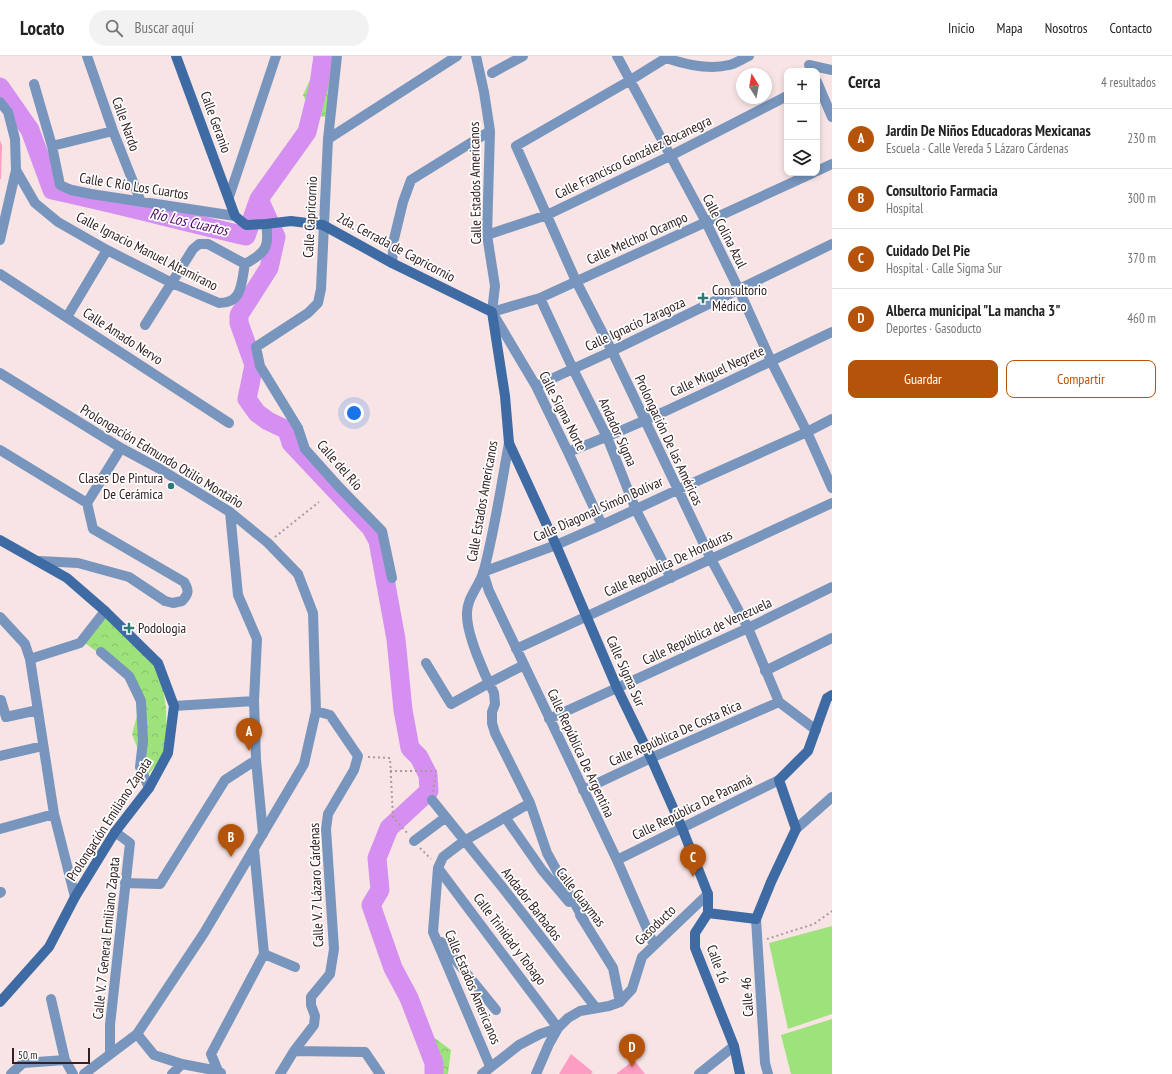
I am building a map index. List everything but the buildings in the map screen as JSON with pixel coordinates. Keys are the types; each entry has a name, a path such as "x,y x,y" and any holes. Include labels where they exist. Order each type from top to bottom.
{"main road":[{"name":"Calle Geranio","path":"176,56 229,197"},
{"path":"229,197 235,216"},
{"name":"2da. Cerrada de Capricornio","path":"235,216 246,225 291,221 323,225 392,263 492,312"},
{"name":"Calle Estados Americanos","path":"492,312 505,396 509,444"},
{"name":"Calle Sigma Sur","path":"509,444 556,545 617,688 651,758 682,828 708,894 708,913"},
{"name":"Prolongación Emiliano Zapata","path":"0,540 67,578 105,611 158,663 174,706 168,753 150,788 115,832 75,897 49,947 0,1002"},
{"path":"708,913 756,919 771,882 796,829 779,780 808,751 827,698 832,695"},
{"name":"Calle 16","path":"708,913 695,933 695,948 734,1046 740,1074"}],"street":[{"name":"Calle Nardo","path":"87,56 113,130 142,202"},
{"path":"229,197 276,56"},
{"name":"Calle Capricornio","path":"256,347 308,313 318,302 322,289 323,225 328,139 338,56"},
{"path":"328,139 457,56"},
{"name":"Calle Estados Americanos","path":"476,56 484,92 490,131 487,235 495,286 492,312"},
{"path":"492,73 523,56"},
{"name":"Calle Colina Azul","path":"617,56 629,81 706,222 740,290 771,361 807,432 832,488"},
{"path":"629,81 666,57 682,63 719,67 730,65 749,56"},
{"path":"809,64 832,70"},
{"name":"Prolongación De las Américas","path":"629,81 516,146 576,281 612,351 711,559 748,628 779,702 816,730"},
{"name":"Calle C Río Los Cuartos","path":"34,84 52,146 60,185 71,190 235,216"},
{"path":"820,89 832,117"},
{"name":"Calle Francisco González Bocanegra","path":"487,235 546,215 670,156 784,98"},
{"path":"0,102 8,112 15,139 16,170 0,240"},
{"path":"52,146 113,130"},
{"path":"392,263 394,239 411,180 490,131"},
{"path":"820,170 831,168"},
{"name":"Calle Ignacio Manuel Altamirano","path":"16,170 35,203 58,222 107,250 172,283 219,303 226,303 233,300 240,290 245,264"},
{"name":"Calle Melchor Ocampo","path":"492,312 540,298 806,176"},
{"path":"145,325 193,249 199,244 208,244 245,264 258,257 265,248 268,237 266,224"},
{"name":"Calle Ignacio Zaragoza","path":"536,386 740,290 832,244"},
{"path":"67,317 107,250"},
{"name":"Calle Amado Nervo","path":"0,274 229,423"},
{"name":"Andador Sigma","path":"540,298 607,437 636,510 671,578"},
{"name":"Calle Sigma Norte","path":"492,312 536,386 602,526"},
{"name":"Calle Miguel Negrete","path":"568,452 607,437 832,332"},
{"name":"Calle del Río","path":"256,347 260,366 298,428 306,449 339,487 382,531 392,578"},
{"name":"Prolongación Edmundo Otilio Montaño","path":"0,373 121,448 160,469 230,512 268,543 298,574 313,613 316,711 304,764 204,933 137,1034 84,1074"},
{"name":"Calle Diagonal Simón Bolívar","path":"483,572 602,526 677,490 807,432 832,419"},
{"name":"Calle Estados Americanos","path":"509,444 483,572 468,602 466,614 469,631 488,683 494,693 495,704 492,723 530,803 546,853 584,920"},
{"path":"39,561 78,563 129,577 165,601 173,603 182,602 188,595 188,589 184,582 93,529 87,503 121,448"},
{"path":"0,450 87,503"},
{"name":"Calle República De Honduras","path":"516,649 832,503"},
{"path":"230,512 238,595 258,639 254,701 256,760 263,834"},
{"name":"Calle República De Argentina","path":"483,572 489,591 617,860 654,945"},
{"name":"Calle República de Venezuela","path":"549,719 748,628 832,587"},
{"path":"30,659 80,643 105,611"},
{"path":"0,617 25,644 30,659 54,814 75,897"},
{"path":"765,671 832,638"},
{"path":"101,652 129,676 141,701 143,741 140,767 150,788"},
{"path":"426,663 451,704 524,665"},
{"path":"2,700 6,717 38,710"},
{"path":"174,706 254,701"},
{"name":"Calle República De Costa Rica","path":"583,790 651,758 779,702"},
{"path":"316,711 330,715 358,756"},
{"path":"0,756 44,746"},
{"name":"Calle V. 7 Lázaro Cárdenas","path":"294,1051 314,1025 315,1016 311,1005 311,997 330,974 334,949 326,829 328,814 354,770 358,756"},
{"path":"125,883 160,884 225,780 256,760"},
{"name":"Calle República De Panamá","path":"617,860 779,780"},
{"path":"796,829 832,797"},
{"name":"Andador Barbados","path":"432,800 503,888 596,1008"},
{"path":"438,868 443,857 464,841 530,803"},
{"path":"0,828 54,814"},
{"path":"414,841 446,817"},
{"name":"Calle Guaymas","path":"505,817 542,870 584,920 613,968 620,1002"},
{"name":"Calle V. 7 General Emiliano Zapata","path":"110,1054 110,1025 130,843 115,832"},
{"path":"220,1072 211,1054 264,954 254,849"},
{"name":"Calle Estados Americanos","path":"438,868 433,932 490,1066"},
{"name":"Calle Trinidad y Tobago","path":"438,868 558,1028"},
{"name":"Gasoducto","path":"620,1002 632,989 642,957 708,894"},
{"name":"Calle 46","path":"756,919 765,1063 768,1074"},
{"path":"433,932 496,1010"},
{"path":"264,954 295,966"},
{"path":"51,999 65,1060 73,1074"},
{"path":"536,1074 549,1044 558,1028 568,1018 580,1011 620,1002"},
{"path":"482,1074 490,1066 519,1045 540,1034 558,1028"},
{"path":"137,1034 154,1055 182,1064 220,1072"},
{"path":"700,1074 734,1046"},
{"path":"280,1074 294,1051 365,1052 380,1074"},
{"path":"11,1074 23,1064 65,1060"},
{"path":"172,1074 182,1064"}],"path":[{"path":"268,543 318,502"},
{"path":"358,756 390,758 393,817 399,824"},
{"path":"390,771 436,771 432,800"},
{"path":"758,941 814,924 832,911"}],"green space":[{"path":"312,56 336,56 328,117 304,115 307,103 303,95 319,60"},
{"path":"105,614 160,672 166,707 167,751 148,775 132,734 137,716 136,698 122,670 82,641"},
{"path":"832,926 832,1014 788,1029 769,943"},
{"path":"832,1019 832,1074 791,1074 781,1035"},
{"path":"428,1033 451,1050 448,1074 425,1074"}],"waterway":[{"name":"Río Los Cuartos","path":"0,87 30,130 52,190 246,236 259,199 307,132 319,84 323,56"},
{"path":"259,199 276,237 269,268 239,315 239,323 254,365 247,399 257,413 268,421 287,430 291,443 371,528 378,541 396,639 403,710 410,748 419,757 428,775 429,791 389,828 377,858 380,890 371,905 393,968 409,998 434,1063 434,1074"}],"place":[{"name":"Consultorio Médico","path":"703,298"},
{"name":"Clases De Pintura De Cerámica","path":"171,486"},
{"name":"Podologia","path":"129,628"},
{"name":"Jardin De Niños Educadoras Mexicanas","path":"249,751"},
{"name":"Consultorio Farmacia","path":"231,857"},
{"name":"Cuidado Del Pie","path":"693,877"},
{"name":"Alberca municipal \"La mancha 3\"","path":"632,1067"}]}
